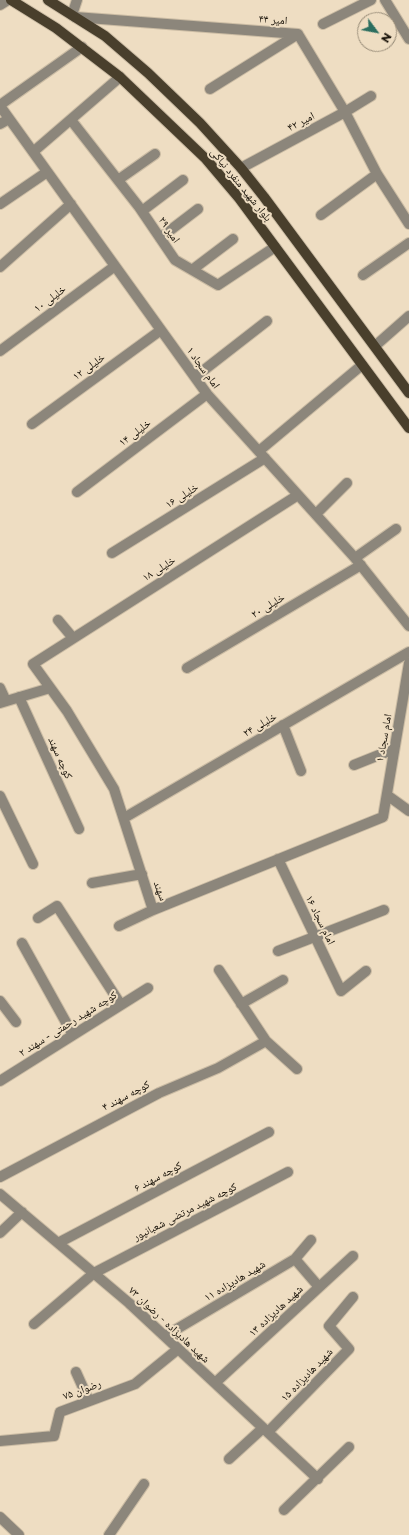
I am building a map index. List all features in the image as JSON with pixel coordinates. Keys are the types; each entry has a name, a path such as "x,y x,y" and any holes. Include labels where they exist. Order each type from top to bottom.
{"main road":[{"name":"بلوار شهید منفرد نیاکی","path":"11,0 56,28 120,77 206,159 239,198 409,428"},
{"name":"بلوار شهید منفرد نیاکی","path":"48,0 105,36 148,73 200,123 241,168 409,393"}],"street":[{"path":"0,5 8,0"},
{"path":"74,16 78,0"},
{"path":"323,24 371,0"},
{"path":"386,0 409,39"},
{"name":"امیر ۴۴","path":"74,16 298,34 345,112 377,174 409,224"},
{"path":"210,89 298,34"},
{"path":"0,106 82,47"},
{"path":"33,152 120,77"},
{"name":"امیر ۴۲","path":"241,168 345,112 371,96"},
{"name":"امام سجاد ۱","path":"0,106 4,121 33,152 207,394 316,514 408,622"},
{"name":"امیر ۲۹","path":"71,120 142,211 175,260 218,285 275,247"},
{"path":"118,180 155,154"},
{"path":"0,204 47,172"},
{"path":"321,215 377,174"},
{"path":"142,211 183,180"},
{"path":"0,267 71,204"},
{"path":"160,238 198,209"},
{"path":"192,270 233,239"},
{"path":"363,275 409,243"},
{"name":"خلیلی ۱۰","path":"0,352 115,266"},
{"path":"375,346 409,316"},
{"path":"195,377 267,321"},
{"name":"خلیلی ۱۲","path":"32,424 161,330"},
{"name":"خلیلی ۱۶","path":"112,553 262,455 362,365"},
{"name":"خلیلی ۱۴","path":"77,492 207,394"},
{"path":"316,514 346,483"},
{"name":"خلیلی ۱۸","path":"33,664 298,495"},
{"name":"خلیلی ۲۰","path":"187,668 358,562 396,529"},
{"path":"58,620 73,638"},
{"name":"خلیلی ۲۴","path":"124,818 409,652"},
{"name":"امام سجاد ۱","path":"383,816 394,749 406,696 409,663"},
{"name":"سهند","path":"33,664 67,711 114,789 153,910 383,816"},
{"path":"0,688 3,702 50,688"},
{"name":"كوچه سهند","path":"20,697 79,829"},
{"path":"282,725 301,771"},
{"path":"354,765 394,749"},
{"path":"387,795 409,811"},
{"path":"0,796 33,864"},
{"name":"امام سجاد ۱۶","path":"278,859 341,991 366,971"},
{"path":"92,883 142,874"},
{"path":"38,918 56,906 121,1006"},
{"path":"119,926 153,910"},
{"path":"278,951 384,910"},
{"path":"22,943 73,1035"},
{"path":"219,970 266,1041 297,1069"},
{"path":"242,1004 283,980"},
{"name":"کوچه شهید رحمتی - سهند ۲","path":"0,1081 148,988"},
{"path":"0,1001 16,1022"},
{"name":"کوچه سهند ۴","path":"0,1177 158,1093 218,1068 266,1041"},
{"name":"کوچه سهند ۶","path":"58,1243 269,1132"},
{"name":"کوچه شهید مرتضی شعبانپور","path":"34,1324 94,1273 288,1172"},
{"name":"شهید هادیزاده - رضوان ۷۳","path":"0,1194 94,1273 165,1336 318,1478"},
{"path":"0,1233 22,1212"},
{"name":"شهید هادیزاده ۱۱","path":"165,1336 295,1259 311,1240"},
{"name":"شهید هادیزاده ۱۳","path":"215,1383 353,1256"},
{"path":"295,1259 320,1287"},
{"name":"شهید هادیزاده ۱۵","path":"266,1430 349,1349 329,1326 353,1297"},
{"name":"رضوان ۷۵","path":"0,1441 54,1436 60,1412 135,1384 178,1349"},
{"path":"76,1372 89,1401"},
{"path":"229,1459 266,1430"},
{"path":"284,1510 349,1447"},
{"path":"109,1535 144,1484"},
{"path":"0,1517 19,1535"}]}
